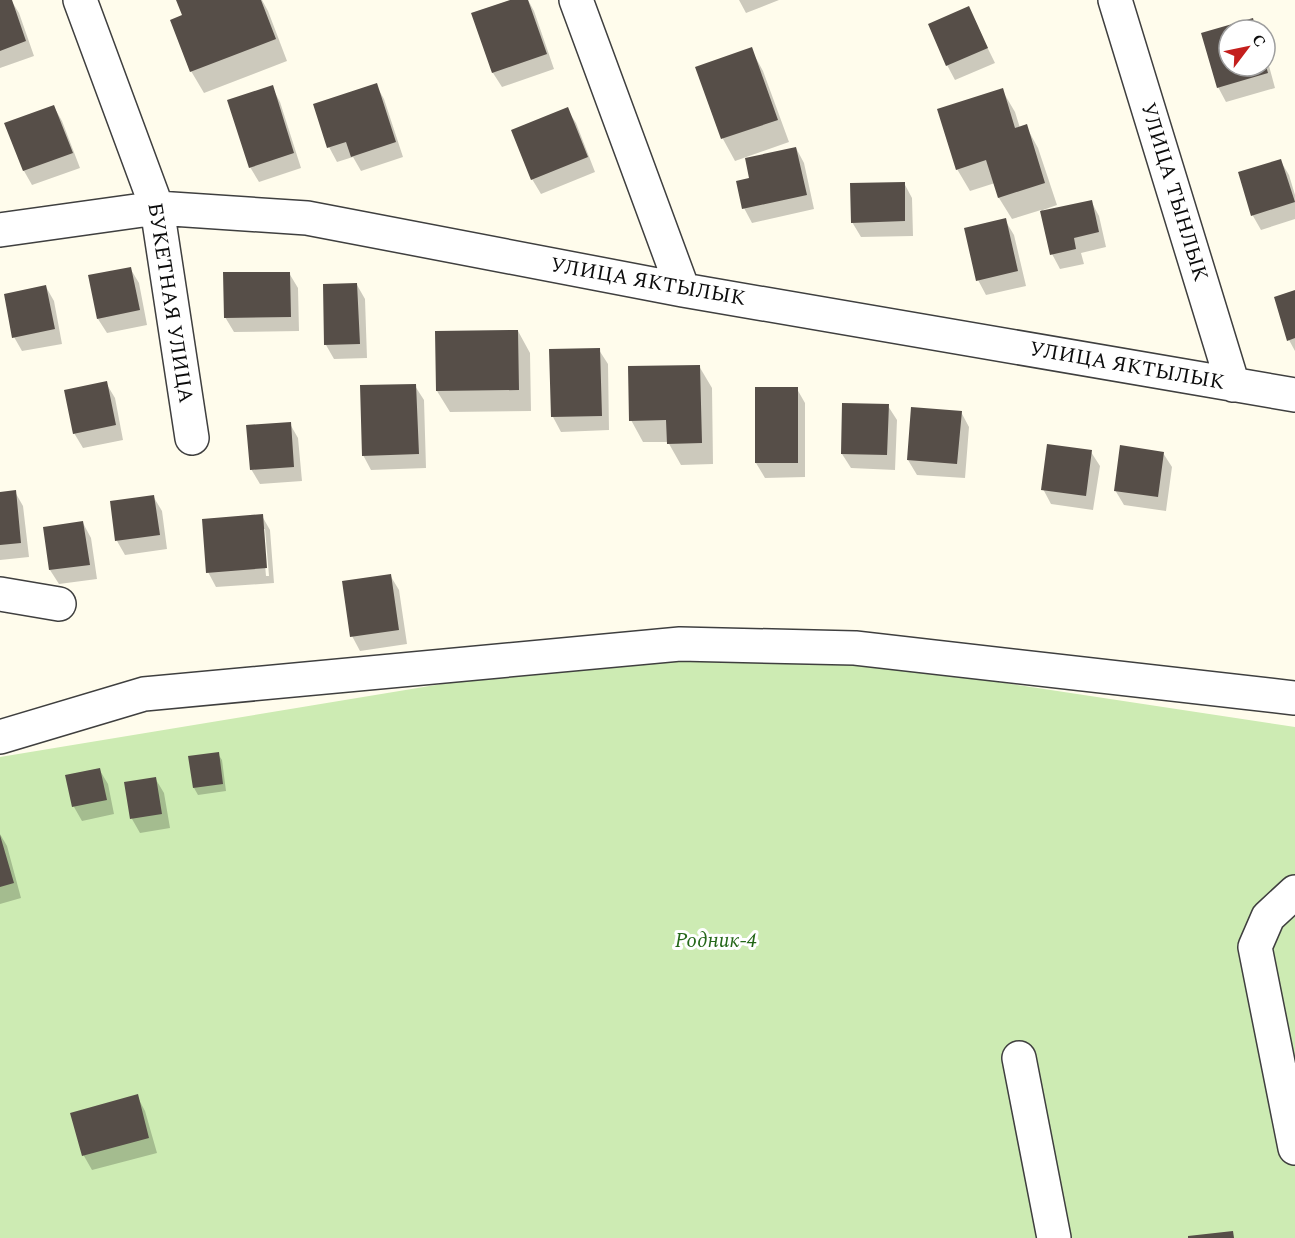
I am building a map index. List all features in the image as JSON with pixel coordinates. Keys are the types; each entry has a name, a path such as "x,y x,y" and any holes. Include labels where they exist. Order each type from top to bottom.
{"street":[{"name":"БУКЕТНАЯ УЛИЦА","path":"80,0 157,208 192,438"},
{"path":"576,0 683,290"},
{"name":"УЛИЦА ТЫНЛЫК","path":"1115,0 1233,385"},
{"name":"УЛИЦА ЯКТЫЛЫК","path":"0,230 157,208 307,218 683,290 1295,395"},
{"path":"0,594 59,604"},
{"path":"0,737 144,694 680,644 855,648 1295,698"},
{"path":"1295,892 1268,917 1255,947 1295,1148"},
{"path":"1019,1058 1054,1238"}],"green space":[{"name":"Родник-4","path":"714,639 1295,727 1295,1238 0,1238 0,757"}],"building":[{"path":"0,0 12,0 26,41 0,51"},
{"path":"176,0 261,0 276,39 190,72 170,20 182,15"},
{"path":"510,0 528,0 547,54 492,73 471,13"},
{"path":"969,6 988,48 946,66 928,24"},
{"path":"1217,28 1217,78 1251,78 1217,88 1201,33"},
{"path":"752,47 778,120 721,139 695,67"},
{"path":"377,83 396,142 351,157 346,142 327,148 313,104"},
{"path":"273,85 294,153 249,168 227,100"},
{"path":"1003,88 1015,128 1027,124 1045,183 998,198 986,160 956,170 937,109"},
{"path":"54,105 73,153 23,171 4,123"},
{"path":"568,107 588,157 531,180 511,130"},
{"path":"796,147 807,195 742,209 736,181 749,178 745,158"},
{"path":"1281,159 1295,202 1251,216 1238,172"},
{"path":"905,182 905,221 851,223 850,183"},
{"path":"1092,200 1099,232 1074,238 1076,249 1050,255 1040,211"},
{"path":"1006,218 1018,271 976,281 964,228"},
{"path":"131,267 140,310 97,319 88,275"},
{"path":"223,272 290,272 291,317 224,318"},
{"path":"357,283 360,344 324,345 323,284"},
{"path":"46,285 55,329 12,338 4,294"},
{"path":"1295,290 1295,338 1287,341 1274,297"},
{"path":"518,330 519,390 436,391 435,331"},
{"path":"600,348 602,416 551,417 549,349"},
{"path":"700,365 702,443 667,444 666,420 629,421 628,366"},
{"path":"107,381 116,425 73,434 64,390"},
{"path":"416,384 419,454 362,456 360,385"},
{"path":"755,387 798,387 798,463 755,463"},
{"path":"842,403 889,404 887,455 841,454"},
{"path":"911,407 962,411 957,464 907,460"},
{"path":"291,422 294,467 250,470 246,425"},
{"path":"1047,444 1092,450 1086,496 1041,490"},
{"path":"1120,445 1164,452 1158,497 1114,491"},
{"path":"16,490 21,543 0,545 0,492"},
{"path":"154,495 160,535 115,541 110,501"},
{"path":"263,514 267,568 206,573 202,519"},
{"path":"83,521 90,565 49,570 43,527"},
{"path":"391,574 399,630 350,637 342,581"},
{"path":"219,752 223,784 193,788 188,756"},
{"path":"100,768 107,800 72,807 65,775"},
{"path":"156,777 162,814 130,819 124,782"},
{"path":"0,835 14,883 0,887"},
{"path":"138,1094 149,1138 82,1156 70,1113"},
{"path":"1233,1231 1234,1238 1188,1238 1188,1236"}]}
